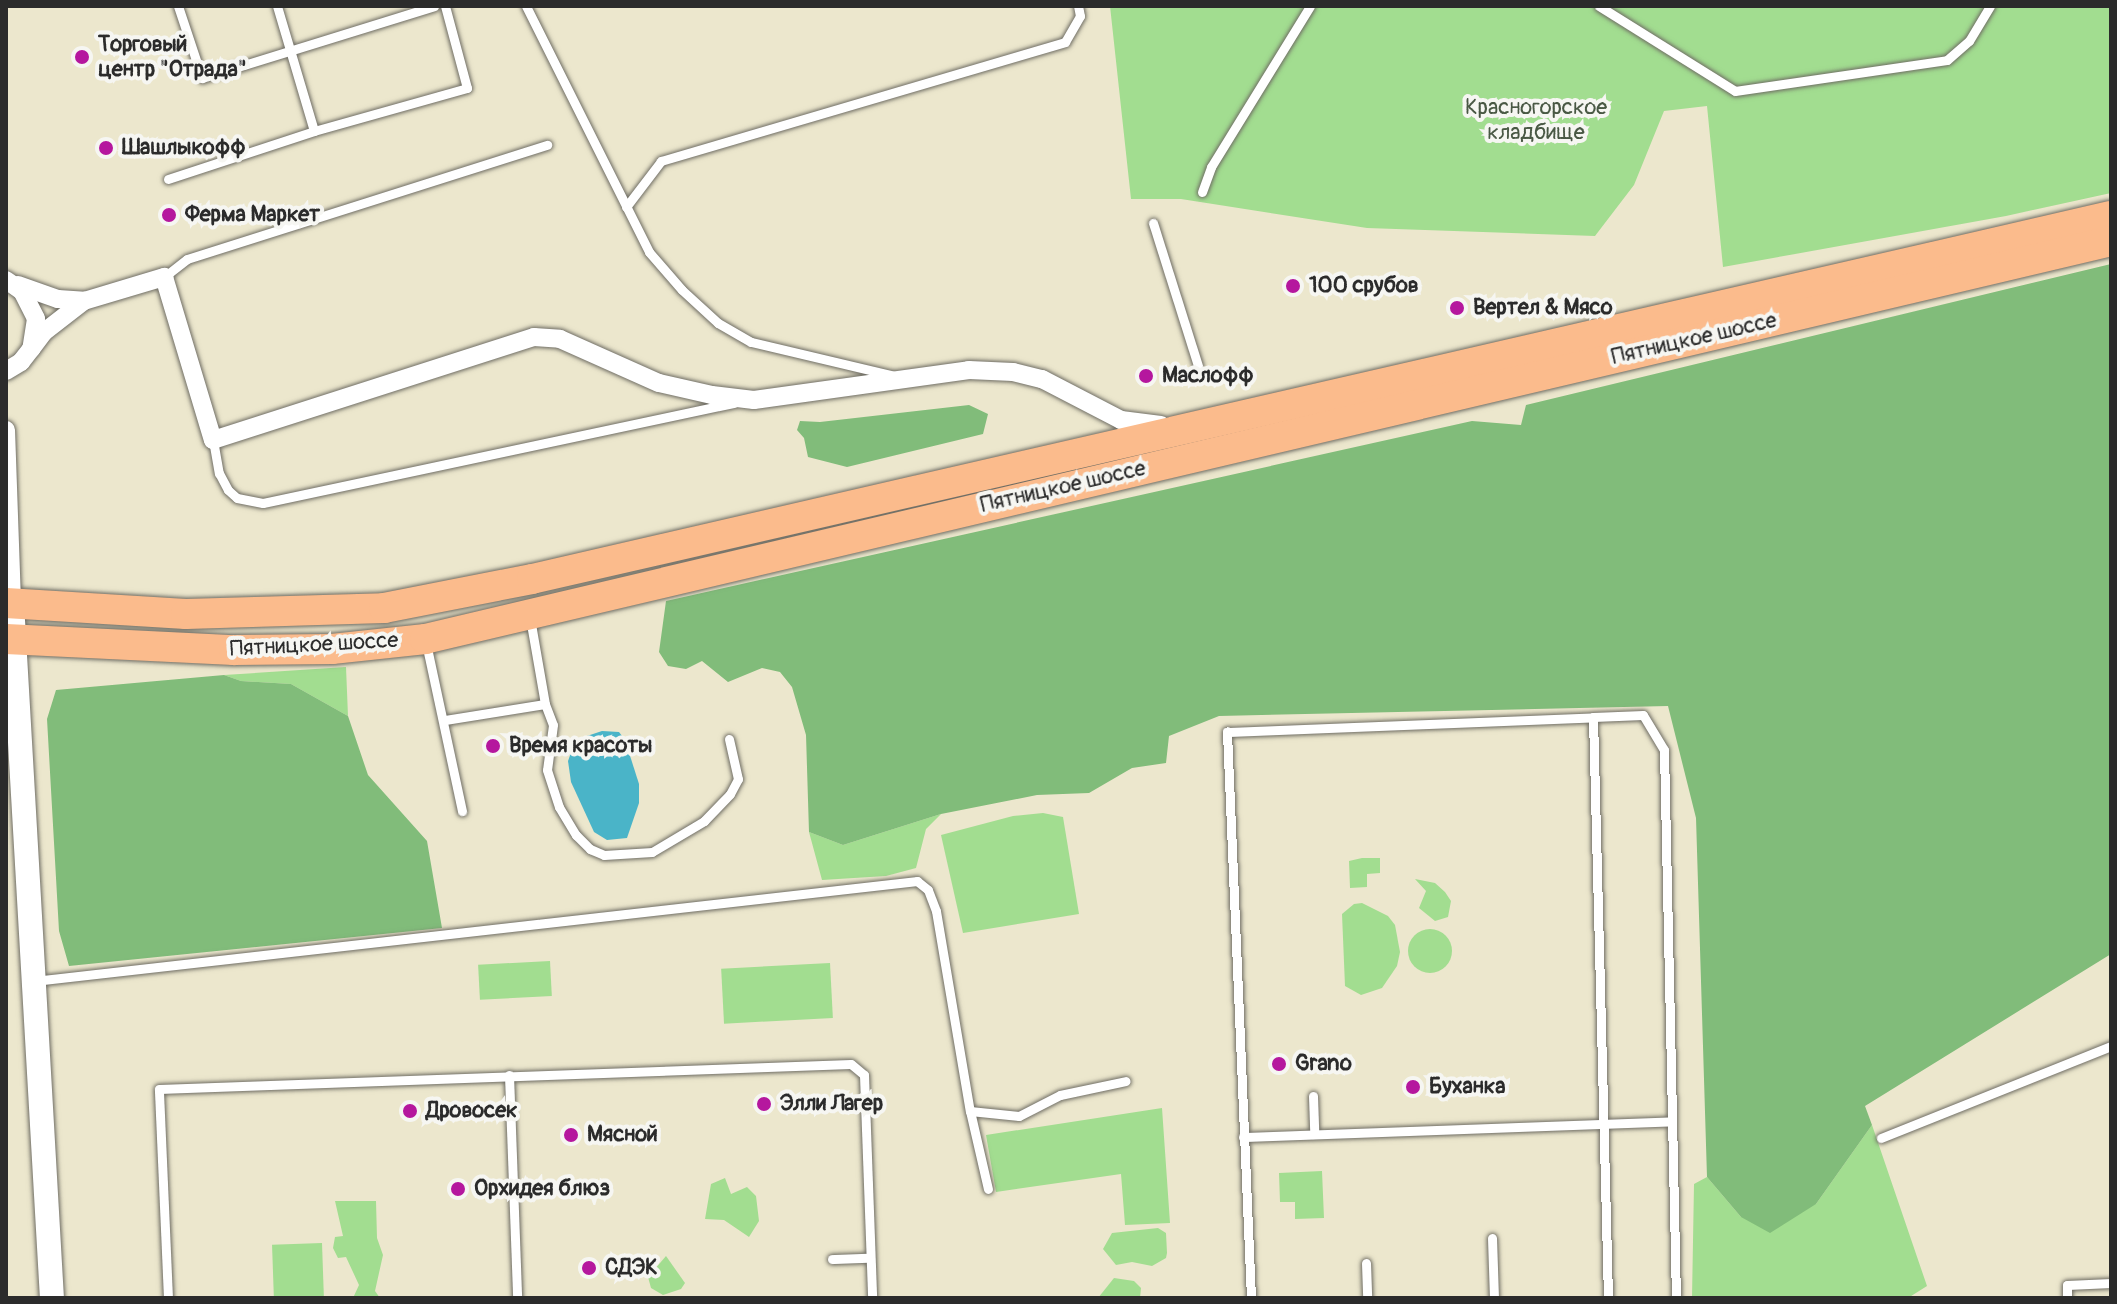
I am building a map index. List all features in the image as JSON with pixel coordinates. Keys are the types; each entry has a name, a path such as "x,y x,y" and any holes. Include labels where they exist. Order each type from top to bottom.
{"main road":[{"name":"Пятницкое шоссе","path":"9,603 186,614 384,608 532,579 2111,216"},
{"name":"Пятницкое шоссе","path":"10,639 234,650 332,649 425,639 2111,241"}],"street":[{"path":"6,371 21,362 44,332 84,301 164,277 213,440 534,337 560,339 659,383 754,400 969,370 1013,372 1042,379 1121,420 1142,425 1235,417"},
{"path":"8,281 58,299 84,301"},
{"path":"8,281 32,304 36,335 31,349"},
{"path":"6,430 10,639 52,1298"}],"lane":[{"path":"178,6 202,78 434,6"},
{"path":"277,6 314,131"},
{"path":"168,179 314,131 467,88 445,6"},
{"path":"526,6 649,252 682,290 718,323 751,342 906,378"},
{"path":"626,207 661,161 1065,42 1080,16 1078,6"},
{"path":"1202,192 1211,167 1310,6"},
{"path":"1599,6 1735,91 1947,60 1969,41 1990,6"},
{"path":"164,277 187,259 547,145"},
{"path":"1153,223 1198,366"},
{"path":"213,440 219,473 228,490 237,498 263,503 754,400"},
{"path":"530,616 545,704 553,725 547,770 559,807 576,835 590,849 604,855 652,852 704,821 730,794 738,779 729,739"},
{"path":"425,639 445,720 462,811"},
{"path":"445,720 545,704"},
{"path":"1251,1298 1227,732 1643,715 1664,750 1676,1298"},
{"path":"1593,717 1608,1298"},
{"path":"34,981 917,881 928,890 936,911 970,1111 988,1189"},
{"path":"1881,1138 2111,1046"},
{"path":"168,1298 159,1089 851,1064 864,1075 872,1298"},
{"path":"509,1075 517,1298"},
{"path":"970,1111 1019,1116 1060,1095 1126,1081"},
{"path":"1313,1096 1314,1134"},
{"path":"1243,1137 1671,1121"},
{"path":"1492,1238 1494,1298"},
{"path":"832,1259 870,1258"},
{"path":"1366,1263 1367,1298"},
{"path":"2067,1298 2067,1285 2111,1283"}],"green space":[{"name":"Красногорское кладбище","path":"1110,6 2111,6 2111,193 2006,216 1723,267 1707,106 1664,111 1634,185 1595,236 1367,228 1181,199 1131,199"},
{"path":"2111,264 2111,954 1865,1106 1872,1125 1816,1204 1770,1233 1741,1217 1707,1177 1696,818 1668,706 1219,716 1169,736 1166,763 1132,768 1089,793 1037,795 941,814 843,845 809,832 806,735 792,687 780,672 762,668 728,682 702,661 686,669 668,666 659,652 666,601 1472,421 1521,425 1526,405"},
{"path":"969,405 988,414 983,434 847,467 808,457 804,438 797,430 800,421 820,422"},
{"path":"346,667 348,716 291,684 241,681 224,675"},
{"path":"224,675 241,681 291,684 348,716 368,775 427,841 442,928 69,966 59,931 47,719 56,690"},
{"path":"1043,813 1063,817 1079,914 963,933 941,835 1013,816"},
{"path":"941,814 926,829 916,868 886,876 822,880 809,832 843,845"},
{"path":"1380,858 1380,873 1367,874 1367,887 1350,888 1349,861"},
{"path":"1415,879 1435,883 1445,892 1451,901 1448,917 1435,921 1419,908 1426,891"},
{"path":"1362,903 1388,916 1395,925 1400,952 1397,966 1382,988 1361,995 1345,986 1342,914 1354,904"},
{"path":"1430,929 1446,935 1452,951 1446,967 1430,973 1414,967 1408,951 1414,935"},
{"path":"550,961 552,996 480,1000 478,965"},
{"path":"830,963 833,1018 724,1024 721,969"},
{"path":"1162,1108 1170,1223 1125,1225 1121,1174 996,1192 986,1135"},
{"path":"1872,1125 1927,1286 1908,1298 1692,1298 1694,1184 1707,1177 1741,1217 1816,1204"},
{"path":"1322,1171 1324,1218 1295,1219 1295,1202 1280,1202 1279,1173"},
{"path":"725,1178 731,1194 747,1187 756,1196 759,1221 749,1237 724,1220 705,1219 711,1184"},
{"path":"335,1201 376,1201 377,1238 383,1255 375,1291 380,1298 353,1298 359,1285 346,1257 338,1258 333,1248 335,1237 343,1236"},
{"path":"1158,1228 1166,1233 1167,1253 1166,1258 1152,1266 1132,1262 1116,1265 1103,1249 1112,1233"},
{"path":"322,1243 324,1298 274,1298 272,1245"},
{"path":"666,1256 685,1283 681,1289 663,1295 651,1288 648,1277"},
{"path":"1114,1278 1134,1281 1141,1288 1140,1298 1098,1298"}],"water":[{"path":"602,731 619,732 625,740 639,784 639,803 627,838 607,840 594,832 571,782 568,761 572,750 584,737"}],"place":[{"name":"Торговый центр \"Отрада\"","path":"82,57"},
{"name":"Шашлыкофф","path":"106,148"},
{"name":"Ферма Маркет","path":"169,215"},
{"name":"100 срубов","path":"1293,286"},
{"name":"Вертел & Мясо","path":"1457,308"},
{"name":"Маслофф","path":"1146,376"},
{"name":"Время красоты","path":"493,746"},
{"name":"Grano","path":"1279,1064"},
{"name":"Буханка","path":"1413,1087"},
{"name":"Элли Лагер","path":"764,1104"},
{"name":"Дровосек","path":"410,1111"},
{"name":"Мясной","path":"571,1135"},
{"name":"Орхидея блюз","path":"458,1189"},
{"name":"СДЭК","path":"589,1268"}]}
